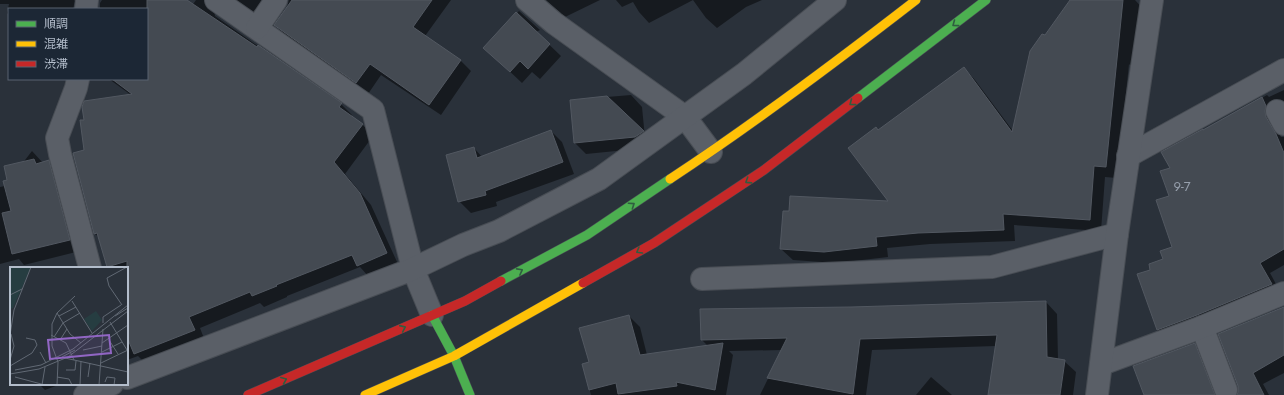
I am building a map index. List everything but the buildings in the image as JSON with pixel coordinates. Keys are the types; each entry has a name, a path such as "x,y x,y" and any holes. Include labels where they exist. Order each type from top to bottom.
{"street":[{"path":"216,0 373,110 413,269 432,315 454,356 470,395"},
{"path":"257,28 276,0"},
{"path":"527,0 554,23 685,118 711,152"},
{"path":"128,378 413,269 463,245 499,232 599,179 744,74 835,0"},
{"path":"248,395 465,300 588,235 711,152 849,52 916,0"},
{"path":"365,395 454,356 654,243 764,170 986,0"},
{"path":"1097,395 1117,234 1152,0"},
{"path":"1128,156 1284,70"},
{"path":"78,80 57,138 90,267"},
{"path":"702,279 992,267 1117,234"},
{"path":"1102,364 1202,327 1284,293"},
{"path":"1202,327 1226,390"},
{"path":"85,395 110,385"},
{"path":"123,385 127,395"}],"traffic: fast":[{"path":"858,98 986,0"},
{"path":"501,281 587,235 670,179"},
{"path":"432,315 454,356 470,395"}],"traffic: slow":[{"path":"670,179 795,92 916,0"},
{"path":"365,395 454,356 583,283"}],"traffic: jam":[{"path":"583,283 654,243 764,170 858,98"},
{"path":"248,395 465,301 501,281"}]}
